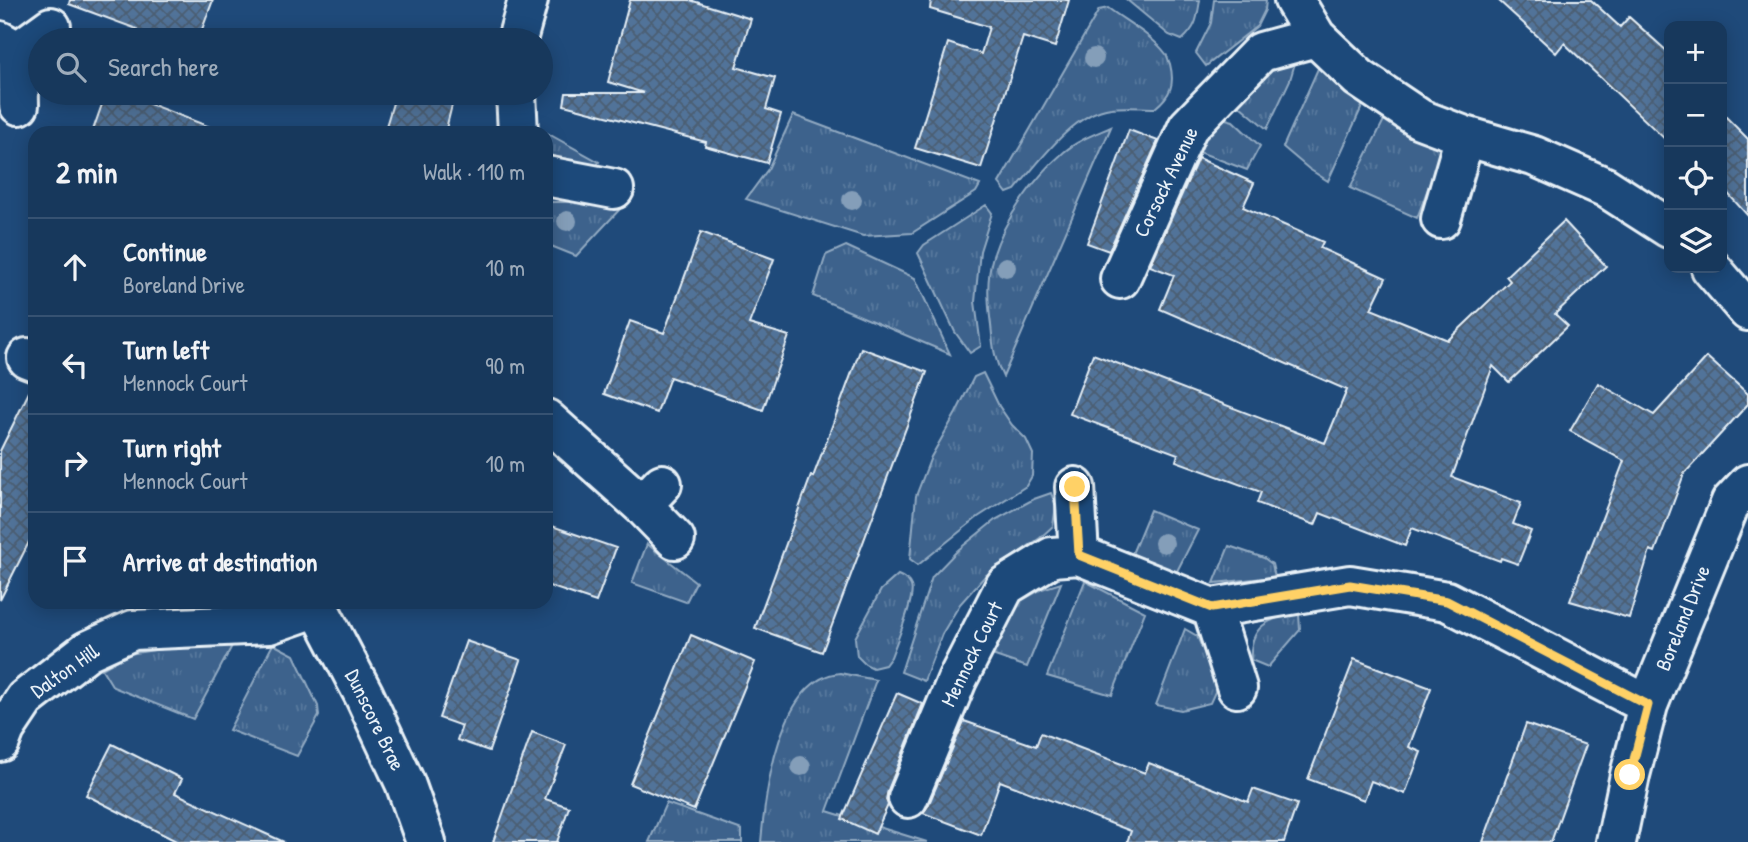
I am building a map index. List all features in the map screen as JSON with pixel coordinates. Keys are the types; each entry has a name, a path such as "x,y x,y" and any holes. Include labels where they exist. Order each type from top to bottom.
{"street":[{"path":"520,28 528,0"},
{"path":"1294,0 1316,37 1359,78 1420,120 1534,156 1605,187 1664,225"},
{"path":"19,104 9,46 28,37"},
{"name":"Corsock Avenue","path":"1120,279 1188,127 1261,52 1316,37"},
{"path":"517,105 518,126"},
{"path":"1441,219 1465,136"},
{"path":"553,177 614,188"},
{"path":"1715,273 1748,311"},
{"path":"553,424 652,495 675,539"},
{"name":"Boreland Drive","path":"1616,842 1648,705 1731,502 1748,484"},
{"path":"1075,487 1079,555 1212,608 1350,585 1447,601 1648,705"},
{"name":"Mennock Court","path":"908,798 957,680 1005,586 1052,557 1079,555"},
{"path":"1212,608 1237,688"},
{"name":"Dalton Hill","path":"0,742 5,729 25,699 131,616 270,624 307,609"},
{"name":"Dunscore Brae","path":"321,609 405,783 426,842"}],"green space":[{"path":"1127,0 1200,0 1193,26 1182,40 1169,35"},
{"path":"1214,0 1266,0 1265,10 1257,26 1206,66 1196,53 1211,23"},
{"path":"1108,8 1146,35 1166,54 1172,77 1168,94 1155,108 1111,108 1084,119 1058,140 1015,190 1007,193 999,183 1099,10"},
{"path":"1295,63 1267,129 1234,101 1267,72"},
{"path":"1320,64 1365,100 1328,181 1283,147"},
{"path":"793,115 980,185 976,192 912,233 863,236 746,199 768,169"},
{"path":"1215,116 1233,121 1260,146 1247,170 1194,150"},
{"path":"1385,118 1444,145 1417,218 1350,188"},
{"path":"1111,127 1003,377 994,352 988,300 988,282 998,242 1013,213 1053,162 1075,144"},
{"path":"553,136 599,162 595,169 556,166 553,163"},
{"path":"553,202 621,208 576,256 553,247"},
{"path":"986,205 992,213 980,251 975,302 981,346 970,353 955,332 918,253 924,245"},
{"path":"846,246 915,278 950,354 813,296 826,255"},
{"path":"983,373 999,406 1026,439 1033,454 1032,476 1026,486 978,517 918,565 910,559 916,496 931,457 974,377"},
{"path":"1051,493 1056,506 1053,526 985,576 960,604 942,634 924,681 901,672 932,577 958,550 995,520"},
{"path":"1150,510 1198,530 1174,577 1129,561"},
{"path":"647,544 696,582 686,602 632,583"},
{"path":"1229,546 1264,558 1272,564 1275,577 1214,583"},
{"path":"898,575 911,586 908,610 891,657 885,665 873,668 857,656 855,638 881,590"},
{"path":"1085,581 1145,612 1112,695 1047,676"},
{"path":"1061,583 1027,667 983,652 1009,608 1042,589"},
{"path":"1299,614 1300,630 1268,667 1251,660 1253,639 1263,626 1278,618"},
{"path":"1185,629 1197,636 1216,680 1215,692 1210,703 1181,710 1156,705"},
{"path":"233,644 193,719 113,687 102,669 129,654 167,648"},
{"path":"273,644 294,655 318,706 319,716 297,756 229,730"},
{"path":"840,673 876,680 827,811 927,842 761,842 772,769 789,716 802,695 819,680"},
{"path":"666,803 742,830 742,842 649,842"}],"building":[{"path":"70,0 213,0 202,28 134,28 69,4"},
{"path":"630,0 690,0 751,19 736,67 775,78 766,109 781,114 767,163 705,146 706,142 564,105 566,93 644,93 608,82"},
{"path":"931,0 1069,0 1055,47 1023,37 981,168 915,148 948,43 981,54 989,27 930,9"},
{"path":"1498,0 1591,0 1620,27 1629,17 1664,48 1664,138 1564,43 1556,53"},
{"path":"102,105 152,105 208,126 94,126"},
{"path":"392,105 452,105 447,126 386,126"},
{"path":"1727,118 1748,139 1748,216 1727,193"},
{"path":"1129,130 1158,141 1109,251 1087,243"},
{"path":"1198,158 1254,183 1243,207 1323,242 1320,248 1386,278 1371,309 1448,340 1510,281 1506,276 1564,221 1606,266 1555,314 1568,326 1509,382 1493,366 1452,477 1521,503 1513,524 1531,531 1518,564 1501,558 1500,561 1412,528 1405,546 1320,513 1315,525 1257,503 1261,492 1176,461 1178,454 1070,414 1093,354 1325,443 1347,390 1160,309 1174,275 1150,266"},
{"path":"701,232 774,259 749,324 789,336 763,410 670,377 657,413 604,394 630,321 664,333"},
{"path":"861,348 927,372 822,652 755,628"},
{"path":"1707,357 1748,394 1748,404 1684,474 1655,552 1650,550 1629,618 1570,601 1624,461 1570,431 1598,383 1654,415"},
{"path":"28,394 28,544 0,600 0,451"},
{"path":"553,526 616,548 596,602 553,587"},
{"path":"691,635 755,662 694,810 630,784"},
{"path":"466,641 521,660 489,751 457,740 462,726 439,718"},
{"path":"1354,659 1431,688 1409,747 1421,752 1405,794 1371,781 1364,800 1308,779"},
{"path":"897,693 923,704 888,790 888,805 875,834 842,819"},
{"path":"964,721 1036,746 1041,733 1145,773 1149,763 1248,802 1253,789 1297,804 1284,842 1127,842 1131,831 1000,781 981,835 923,813"},
{"path":"1526,724 1586,745 1551,842 1483,842"},
{"path":"532,732 566,745 545,799 569,807 557,842 493,842"},
{"path":"112,744 182,779 175,793 284,842 178,842 86,795"}],"route":[{"path":"1075,487 1079,555 1212,608 1350,585 1447,601 1648,705 1630,775"}]}
